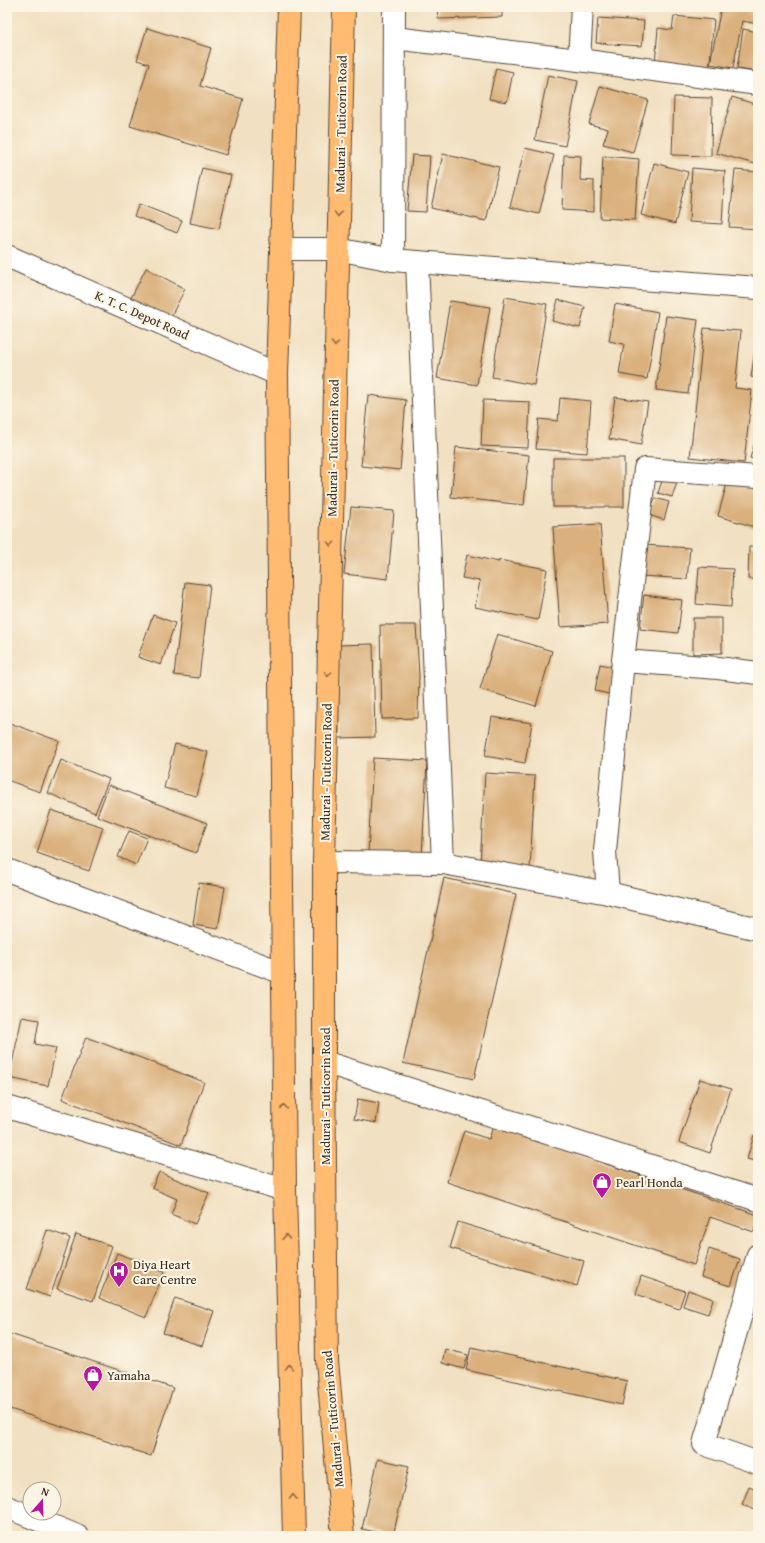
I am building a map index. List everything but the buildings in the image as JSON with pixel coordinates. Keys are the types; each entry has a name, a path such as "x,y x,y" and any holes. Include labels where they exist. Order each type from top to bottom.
{"main road":[{"path":"289,7 277,374 285,1190 294,1536"},
{"name":"Madurai - Tuticorin Road","path":"343,1536 328,1361 324,1062 324,862 337,249 344,7"}],"street":[{"path":"393,260 394,7"},
{"path":"579,60 582,7"},
{"path":"394,38 579,60 758,84"},
{"path":"281,249 337,249 393,260 758,288"},
{"name":"K. T. C. Depot Road","path":"7,256 277,374"},
{"path":"417,262 443,863"},
{"path":"608,893 605,851 623,661 645,469 758,478"},
{"path":"623,661 718,668 758,673"},
{"path":"324,862 443,863 608,893 758,929"},
{"path":"7,870 283,973"},
{"path":"324,1062 758,1200"},
{"path":"7,1107 285,1190"},
{"path":"758,1254 704,1444 758,1463"},
{"path":"7,1507 77,1536"}],"place":[{"name":"Pearl Honda","path":"602,1199"},
{"name":"Diya Heart Care Centre","path":"119,1288"},
{"name":"Yamaha","path":"93,1392"}]}
